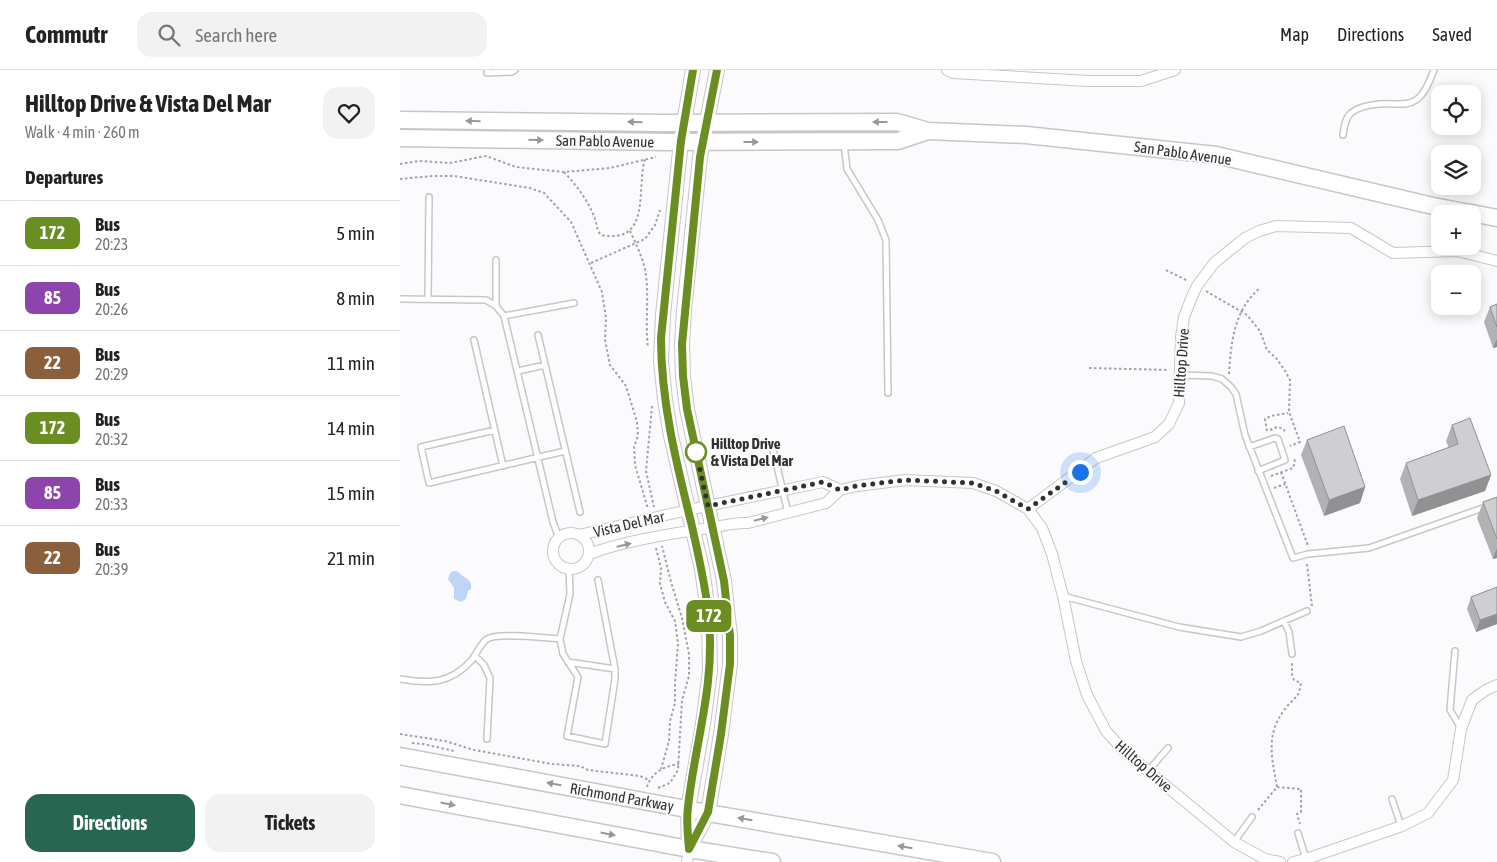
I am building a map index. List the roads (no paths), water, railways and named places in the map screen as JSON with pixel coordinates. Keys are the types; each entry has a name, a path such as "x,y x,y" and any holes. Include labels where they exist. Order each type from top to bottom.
{"main road":[{"path":"688,855 688,809 707,696 710,651 706,594 666,408 661,361 663,315 681,141 693,70"},
{"path":"688,855 708,812 730,664 728,611 724,581 687,409 682,344 702,142 717,70"},
{"name":"San Pablo Avenue","path":"400,120 897,122 928,131 1026,135 1216,156 1431,206"},
{"name":"San Pablo Avenue","path":"400,138 702,142 898,142 928,131"},
{"name":"San Pablo Avenue","path":"1481,215 1497,218"},
{"path":"1481,226 1497,230"},
{"name":"Richmond Parkway","path":"400,756 992,862"},
{"path":"400,795 688,855 772,862"}],"street":[{"path":"947,70 953,73 1088,82 1141,81 1175,70"},
{"name":"Hilltop Drive","path":"1028,509 1096,458 1155,437 1169,424 1179,403 1181,337 1184,317 1197,286 1214,263 1234,245 1259,231 1276,226 1351,228 1393,253 1457,251 1497,261"},
{"name":"Hilltop Drive","path":"840,490 856,486 905,480 973,483 996,491 1028,509 1042,528 1052,554 1063,596 1076,661 1087,695 1106,731 1124,751 1234,842 1265,859 1280,862"},
{"name":"Vista Del Mar","path":"579,535 823,482 840,490 826,504 748,522 737,522 714,528 657,537 589,554"},
{"path":"565,534 579,535 585,540 588,547 589,554 586,561 582,566 575,569 562,567 554,556 555,544 565,534"},
{"path":"1293,862 1402,826 1428,812 1453,780 1461,729 1472,700 1497,685"}],"lane":[{"path":"487,70 487,73 512,72 515,70"},
{"path":"1343,135 1345,124 1351,113 1380,103 1404,104 1414,101 1422,95 1434,70"},
{"path":"844,141 847,169 878,220 886,240 888,393"},
{"path":"428,299 429,196"},
{"path":"496,260 496,306"},
{"path":"400,299 486,300 496,306 504,316 553,522 559,538"},
{"path":"504,316 574,303"},
{"path":"538,335 580,512"},
{"path":"474,340 503,466"},
{"path":"518,371 545,365"},
{"path":"1181,375 1212,376 1222,379 1236,394 1249,447 1293,558 1308,554 1369,548 1497,503"},
{"path":"495,430 421,447 429,483 565,451"},
{"path":"1249,447 1274,438 1278,439 1285,460 1258,471"},
{"path":"772,445 788,513"},
{"path":"569,569 570,594 560,639 563,654 578,677 568,736 605,744 615,669 598,580"},
{"path":"1063,596 1178,627 1241,637 1261,631 1307,611"},
{"path":"1284,621 1289,632 1292,654"},
{"path":"400,679 422,683 442,680 458,672 475,656 487,639 498,635 560,639"},
{"path":"1455,651 1450,710 1461,729"},
{"path":"475,656 484,665 490,678 487,739"},
{"path":"568,662 615,669"},
{"path":"1148,770 1168,748"},
{"path":"1392,799 1402,826"},
{"path":"1234,842 1252,817"},
{"path":"1300,832 1306,859"}],"water":[{"path":"453,571 459,572 471,584 471,589 468,591 466,599 461,602 454,599 454,588 448,579"}],"place":[{"name":"Hilltop Drive & Vista Del Mar","path":"696,452"}]}
